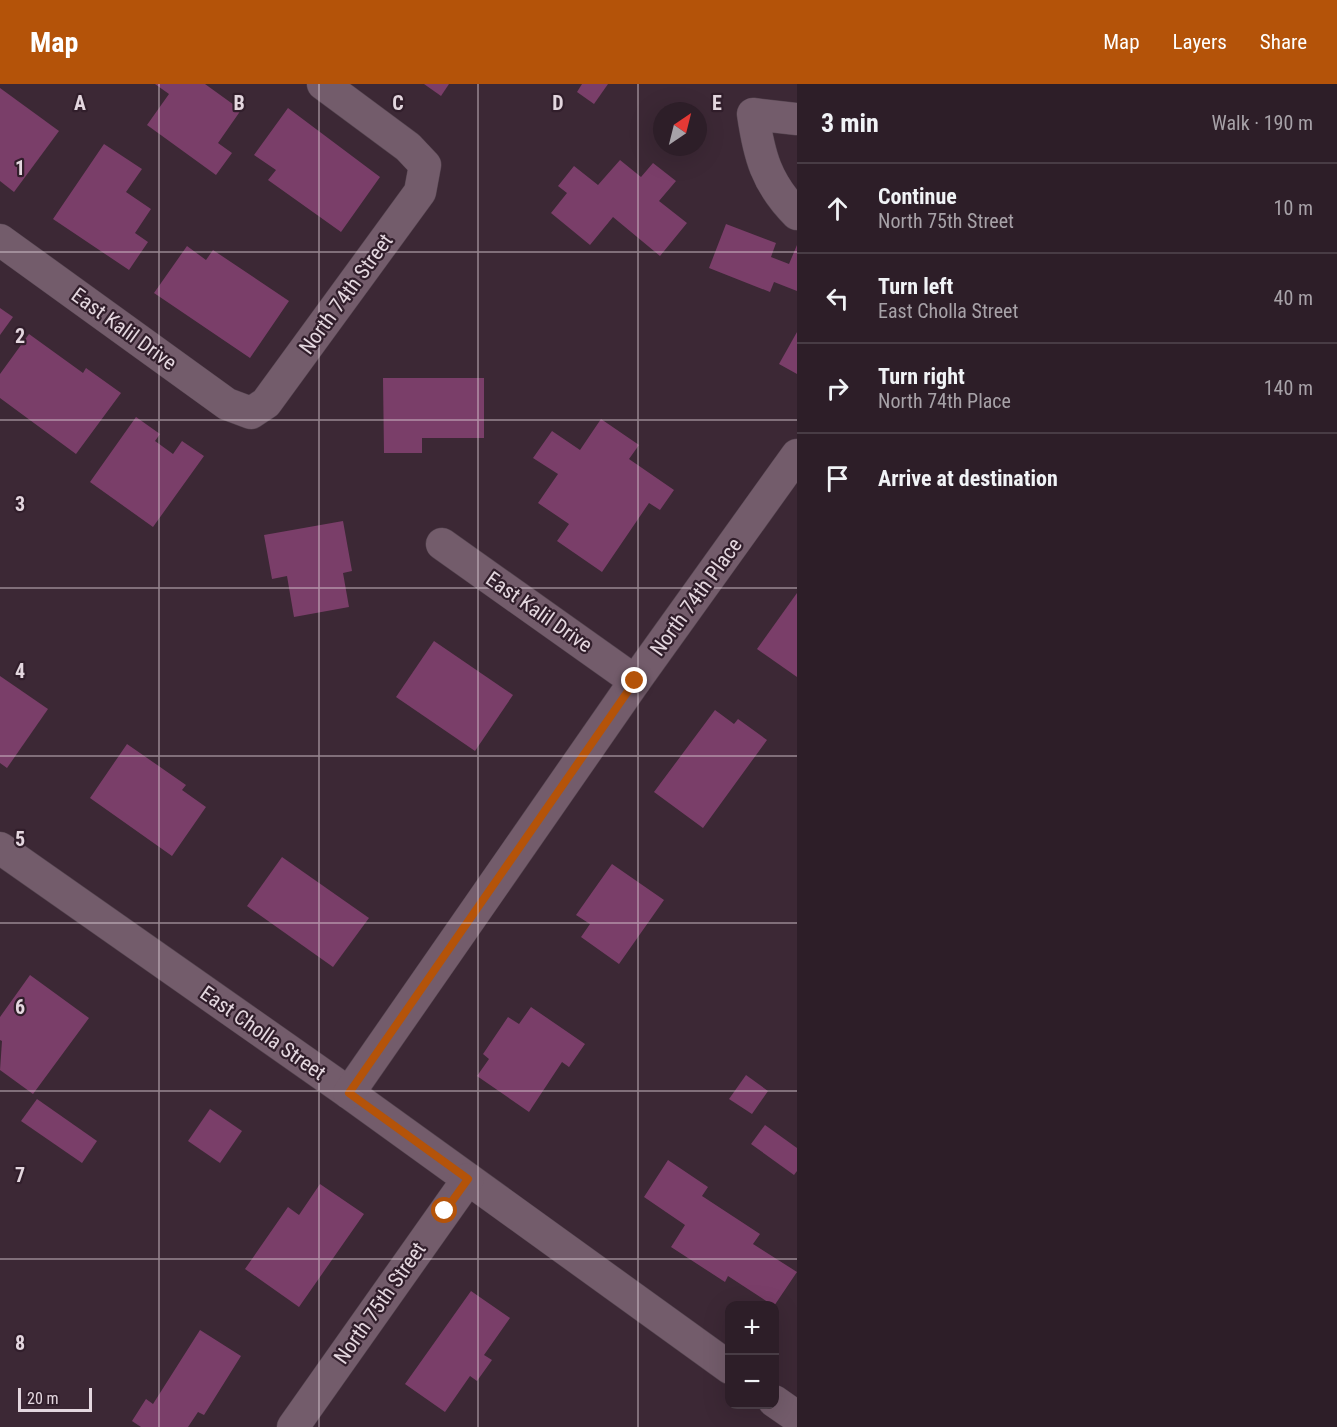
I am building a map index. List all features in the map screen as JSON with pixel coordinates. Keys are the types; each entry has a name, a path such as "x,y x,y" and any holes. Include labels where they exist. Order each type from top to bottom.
{"street":[{"name":"North 74th Street","path":"251,413 266,403 420,192 425,165 408,147 323,84"},
{"path":"797,119 753,114 759,156 770,179 797,214"},
{"name":"East Kalil Drive","path":"0,240 227,404 251,413"},
{"name":"North 74th Place","path":"349,1093 635,681 797,455"},
{"name":"East Kalil Drive","path":"442,544 635,681"},
{"name":"East Cholla Street","path":"0,848 349,1093 725,1365"},
{"name":"North 75th Street","path":"293,1427 468,1179"},
{"path":"779,1404 797,1417"}],"building":[{"path":"155,84 205,84 241,110 218,143 232,153 216,175 147,125 169,94"},
{"path":"424,84 449,84 441,96"},
{"path":"582,84 608,84 594,104 577,92"},
{"path":"0,88 59,131 14,192 0,181"},
{"path":"288,108 380,177 341,232 268,180 276,170 254,155"},
{"path":"104,144 142,169 126,192 151,209 135,233 148,242 129,270 53,219"},
{"path":"620,160 641,177 653,163 676,181 659,201 687,223 660,256 613,217 590,245 551,213 567,193 558,186 574,166 598,185"},
{"path":"726,224 776,243 771,257 789,264 797,245 797,291 774,282 770,292 709,268"},
{"path":"187,246 206,260 213,250 289,301 250,358 154,293"},
{"path":"0,308 13,317 0,335"},
{"path":"797,332 797,374 779,364"},
{"path":"29,334 83,373 86,368 121,393 76,454 0,398 0,374"},
{"path":"383,378 484,378 484,438 422,438 422,453 384,453"},
{"path":"136,417 160,434 155,441 173,454 182,441 204,456 153,527 90,482"},
{"path":"601,419 639,445 629,459 674,490 660,510 649,503 602,572 557,541 569,524 538,503 558,474 533,458 552,431 580,450"},
{"path":"343,521 352,571 343,573 349,607 294,617 287,576 272,579 264,535"},
{"path":"797,593 797,677 757,649"},
{"path":"434,641 513,695 475,751 396,697"},
{"path":"0,676 48,709 7,768 0,763"},
{"path":"715,710 734,724 738,719 767,740 703,828 654,792"},
{"path":"127,744 186,785 182,790 206,807 172,856 90,798"},
{"path":"282,857 369,918 333,967 247,906"},
{"path":"612,864 664,900 619,964 581,937 590,924 576,915"},
{"path":"30,975 89,1018 33,1094 0,1070 2,1041 0,1040 0,1017"},
{"path":"531,1007 585,1044 569,1067 562,1062 529,1112 477,1076 489,1059 483,1054 508,1017 519,1024"},
{"path":"746,1075 768,1091 752,1114 729,1099"},
{"path":"37,1099 97,1141 82,1163 21,1121"},
{"path":"210,1109 242,1131 220,1163 188,1141"},
{"path":"765,1125 797,1148 797,1171 794,1175 751,1144"},
{"path":"668,1160 708,1187 702,1196 760,1234 753,1244 797,1272 777,1301 766,1301 728,1276 725,1282 671,1247 685,1225 644,1197"},
{"path":"320,1184 364,1214 299,1307 245,1269 288,1207 299,1215"},
{"path":"471,1291 510,1318 484,1355 492,1360 477,1381 470,1376 445,1412 405,1384"},
{"path":"200,1330 241,1356 204,1415 198,1412 188,1427 141,1427 132,1421 146,1399 153,1404"}],"route":[{"path":"445,1211 468,1179 349,1093 635,681"}]}
